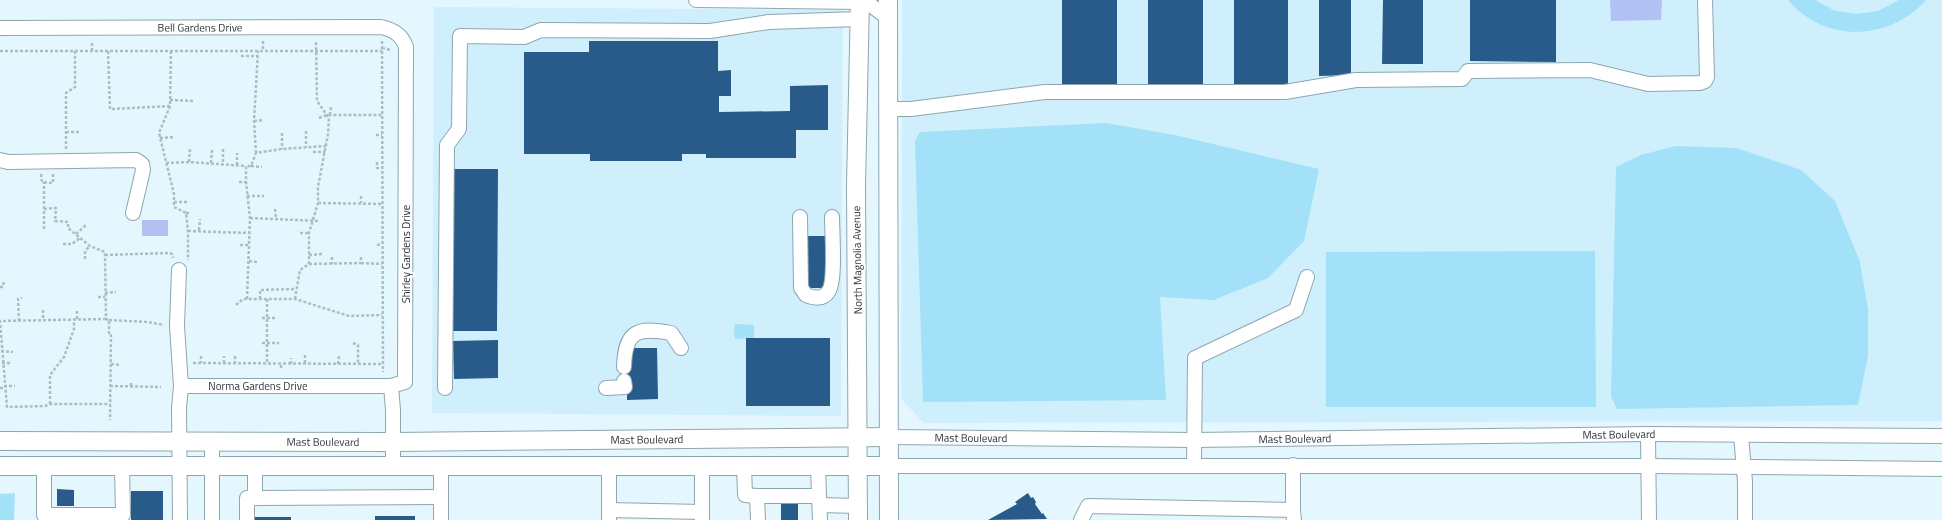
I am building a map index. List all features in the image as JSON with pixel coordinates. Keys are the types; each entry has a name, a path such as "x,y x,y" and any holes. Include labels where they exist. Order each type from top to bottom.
{"main road":[{"path":"888,0 889,520"},
{"name":"North Magnolia Avenue","path":"858,513 859,437 856,185 860,7"},
{"name":"Mast Boulevard","path":"0,441 393,442 889,437"},
{"path":"0,466 889,466"}],"street":[{"path":"696,0 860,7"},
{"path":"889,109 911,109 1051,92 1293,92 1356,80 1462,79 1468,71 1590,70 1648,84 1700,83 1705,81 1706,77 1705,0"},
{"path":"445,388 447,145 459,129 460,36 524,37 541,30 710,31 872,6 888,18"},
{"name":"Bell Gardens Drive","path":"0,28 381,28 391,29 398,34"},
{"name":"Shirley Gardens Drive","path":"387,382 406,382 406,47 404,41 398,34"},
{"path":"0,160 8,162 136,160 142,164 141,182 133,213"},
{"path":"800,218 801,288 806,295 819,298 825,296 831,286 832,217"},
{"path":"178,264 177,326 181,386 179,408 180,520"},
{"path":"1194,466 1195,358 1296,310 1307,277"},
{"path":"624,367 628,340 635,334 647,330 671,333 681,348"},
{"path":"606,388 624,387 624,381"},
{"path":"387,382 393,410 393,466"},
{"name":"Norma Gardens Drive","path":"181,386 387,382"},
{"path":"1648,434 1649,520"},
{"name":"Mast Boulevard","path":"889,437 1194,440 1648,434 1942,436"},
{"path":"1741,435 1744,468 1745,520"},
{"path":"212,442 212,520"},
{"path":"44,467 44,515 123,518 122,466"},
{"path":"255,466 255,498"},
{"path":"441,466 441,520"},
{"path":"609,466 609,515 702,516 702,466"},
{"path":"744,466 745,495 819,501 858,513"},
{"path":"818,466 820,520"},
{"path":"889,466 1648,466 1942,469"},
{"path":"1081,520 1088,506 1294,515 1293,466"},
{"path":"757,496 758,520"},
{"path":"247,520 247,498 441,497"}],"path":[{"path":"382,35 382,315 383,364 387,382"},
{"path":"92,51 93,36"},
{"path":"263,37 263,51"},
{"path":"316,37 317,101 329,115"},
{"path":"0,51 397,50"},
{"path":"66,161 66,93 75,87 75,51"},
{"path":"108,51 110,109 170,106"},
{"path":"171,51 170,106 159,132 174,194 174,207 186,213 191,213"},
{"path":"251,166 256,153 254,120 258,51"},
{"path":"241,56 258,56"},
{"path":"170,100 195,101"},
{"path":"309,264 309,233 314,221 318,202 318,187 326,146 331,107"},
{"path":"319,118 329,115 382,115"},
{"path":"254,120 264,120"},
{"path":"306,131 306,147"},
{"path":"66,132 81,132"},
{"path":"282,133 282,149"},
{"path":"376,135 382,135"},
{"path":"160,138 175,137"},
{"path":"256,153 282,149 326,146"},
{"path":"189,162 190,149"},
{"path":"211,163 212,149"},
{"path":"223,149 223,164"},
{"path":"313,152 325,152"},
{"path":"237,153 237,165"},
{"path":"166,163 189,162 262,167"},
{"path":"377,162 376,168 382,168"},
{"path":"246,166 247,196 250,218 247,299"},
{"path":"44,182 44,229"},
{"path":"239,182 246,182"},
{"path":"247,196 264,196"},
{"path":"362,196 362,202"},
{"path":"174,202 189,202"},
{"path":"318,202 362,202 363,204 382,204"},
{"path":"44,209 56,208 55,221 68,222 68,228 80,238 90,246 105,252 106,319"},
{"path":"275,209 276,219"},
{"path":"105,255 170,253 178,264 188,262 188,231 186,213"},
{"path":"250,218 320,221"},
{"path":"199,230 200,219"},
{"path":"76,234 86,225"},
{"path":"188,231 199,230 250,233"},
{"path":"300,233 309,233"},
{"path":"63,244 72,244 80,238"},
{"path":"377,245 382,244"},
{"path":"240,245 250,245"},
{"path":"85,259 85,251 90,246"},
{"path":"309,255 323,254"},
{"path":"332,257 332,264"},
{"path":"361,257 361,263"},
{"path":"249,261 258,262"},
{"path":"294,299 300,270 309,264 382,264"},
{"path":"0,287 3,287 4,281"},
{"path":"260,299 260,290 296,289"},
{"path":"105,293 116,292"},
{"path":"98,296 105,296"},
{"path":"19,321 18,298 22,298"},
{"path":"236,305 243,299 294,299 349,316 382,315"},
{"path":"267,299 267,363"},
{"path":"43,310 43,320"},
{"path":"50,404 50,375 64,356 74,329 77,311"},
{"path":"262,318 277,318"},
{"path":"110,404 50,404 45,406 7,407 1,351 0,321 106,319 177,326"},
{"path":"109,320 109,332 111,333 110,420"},
{"path":"262,343 279,343"},
{"path":"353,343 358,344 358,364"},
{"path":"1,351 13,352"},
{"path":"305,355 305,364"},
{"path":"201,356 201,363"},
{"path":"224,356 224,363"},
{"path":"235,356 235,363"},
{"path":"338,364 339,356"},
{"path":"291,358 291,364"},
{"path":"2,363 10,363"},
{"path":"180,363 383,364"},
{"path":"111,364 120,365"},
{"path":"131,381 131,386"},
{"path":"0,388 15,386"},
{"path":"110,386 161,387"}],"shaded area":[{"path":"902,0 1942,0 1942,421 924,423 901,399"},
{"path":"1610,0 1662,0 1661,20 1611,21"},
{"path":"1788,0 1815,0 1835,11 1857,14 1878,11 1899,0 1926,0 1911,14 1894,24 1876,30 1857,32 1838,30 1820,24 1803,14"},
{"path":"434,7 843,10 841,416 432,413"},
{"path":"1106,123 1175,135 1319,169 1304,241 1268,278 1214,300 1160,297 1166,400 923,402 915,141 920,132"},
{"path":"1676,146 1737,148 1801,170 1835,201 1860,262 1868,309 1868,356 1858,405 1617,409 1611,397 1616,167 1641,155"},
{"path":"142,220 168,220 168,236 142,236"},
{"path":"1595,251 1596,407 1326,407 1326,252"},
{"path":"735,324 754,325 754,338 735,339"},
{"path":"15,493 14,520 0,520 0,494"}],"building":[{"path":"1062,0 1117,0 1117,88 1062,88"},
{"path":"1148,0 1203,0 1203,87 1148,87"},
{"path":"1234,0 1288,0 1288,87 1234,87"},
{"path":"1319,0 1351,0 1351,75 1319,76"},
{"path":"1383,0 1423,0 1423,64 1382,64"},
{"path":"1470,0 1556,0 1556,62 1470,61"},
{"path":"589,41 718,41 718,71 731,70 731,96 719,96 719,112 790,111 790,86 828,85 828,130 796,130 796,158 706,158 706,154 682,154 682,161 590,161 590,154 524,154 524,52 589,52"},
{"path":"454,169 498,169 497,331 453,331"},
{"path":"803,236 828,236 828,288 803,288"},
{"path":"746,338 830,338 830,406 746,406"},
{"path":"498,340 498,378 454,379 453,341"},
{"path":"627,348 657,348 658,399 627,400 627,381 620,381 620,367"},
{"path":"57,489 74,490 74,506 57,506"},
{"path":"131,491 163,491 163,520 131,520"},
{"path":"1028,493 1031,498 1033,497 1036,502 1035,504 1047,519 988,520 1017,504 1015,502"},
{"path":"781,499 798,499 798,520 781,520"},
{"path":"375,516 415,516 415,520 375,520"},
{"path":"254,517 291,517 291,520 254,520"}]}
